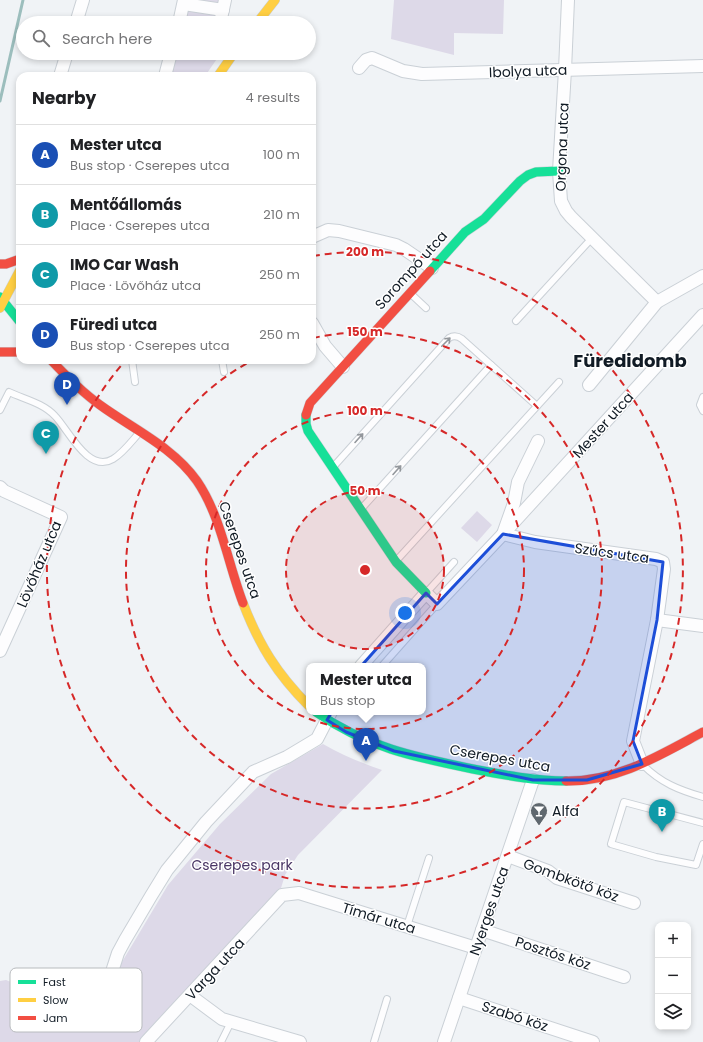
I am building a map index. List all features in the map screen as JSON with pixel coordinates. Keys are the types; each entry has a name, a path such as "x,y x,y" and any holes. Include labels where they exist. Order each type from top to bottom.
{"street":[{"path":"78,16 83,0"},
{"path":"262,16 275,0"},
{"name":"Orgona utca","path":"568,0 559,171 562,206 571,217 657,302"},
{"path":"181,16 184,2 224,5 222,16"},
{"name":"Ibolya utca","path":"359,68 366,60 372,58 403,71 422,74 703,66"},
{"path":"61,72 65,60"},
{"path":"166,72 169,60"},
{"path":"221,72 229,60"},
{"name":"Sorompó utca","path":"426,593 396,562 332,467 308,431 306,425 306,414 310,403 461,236 484,219 520,181 528,175 536,172 559,171"},
{"path":"316,235 328,230 339,230 400,246 432,268"},
{"path":"0,264 6,264 16,260"},
{"path":"588,385 657,302 703,276"},
{"path":"16,277 1,302 16,318"},
{"name":"Mester utca","path":"437,604 703,315"},
{"path":"316,330 325,346 343,367"},
{"path":"0,352 16,350"},
{"name":"Cserepes utca","path":"53,364 85,394 159,444 181,462 196,480 216,517 243,604 253,629 276,669 290,687 306,703"},
{"name":"Mester utca","path":"503,534 514,503 518,482 538,440"},
{"name":"Lövőház utca","path":"0,651 61,517 1,492"},
{"name":"Szűcs utca","path":"503,534 535,542 656,559 663,562 664,569 657,620 633,741 642,764"},
{"path":"364,663 426,593 437,604"},
{"path":"657,620 703,626"},
{"path":"113,968 118,953 125,940 167,870 206,822 253,772 287,757 317,739 329,716"},
{"name":"Cserepes utca","path":"329,716 346,732 394,751 422,759 546,782 588,780 625,772 703,732"},
{"name":"Nyerges utca","path":"444,1042 533,780"},
{"name":"Gombkötő köz","path":"508,856 548,871 557,878 634,903"},
{"name":"Tímár utca","path":"282,895 299,893 476,948"},
{"name":"Varga utca","path":"146,1042 191,996 282,895"},
{"name":"Posztós köz","path":"482,930 624,976"},
{"path":"191,996 222,1019 245,1025 281,1039 300,1042"},
{"name":"Szabó köz","path":"459,998 593,1042"}],"lane":[{"path":"516,321 592,238"},
{"path":"409,293 426,308"},
{"path":"332,467 452,336 459,337 537,406"},
{"path":"133,364 135,382"},
{"path":"223,364 224,372"},
{"path":"361,509 491,365"},
{"path":"396,562 559,382"},
{"path":"0,410 9,392 46,408 56,416 84,453 92,459 102,462 112,460 140,432"},
{"path":"703,397 700,405 703,411"},
{"path":"426,593 454,562"},
{"path":"385,663 437,604"},
{"path":"642,764 653,776 674,788 703,797"},
{"path":"703,823 624,802 611,844 696,866 703,844"},
{"path":"407,926 429,858"},
{"path":"374,1042 387,998"},
{"path":"221,1042 231,1022"}],"highlighted area":[{"path":"503,534 663,562 657,620 633,741 642,764 587,780 533,780 394,751 346,732 327,720 355,673 426,593 437,604"}],"green space":[{"path":"178,0 229,0 226,16 175,16"},
{"path":"394,0 504,0 503,34 454,33 454,55 391,39"},
{"path":"170,60 216,60 208,72 169,72"},
{"path":"477,511 492,525 477,542 461,528"},
{"name":"Cserepes park","path":"323,744 337,752 382,770 298,855 285,875 281,888 141,1042 0,1042 0,981 6,980 10,982 10,1032 142,1032 142,968 118,968 168,885 220,824 271,774"}],"waterway":[{"path":"19,16 23,0"},
{"path":"0,101 16,31"}],"traffic: fast":[{"path":"430,271 465,232 484,219 520,181 528,175 536,172 559,171"},
{"path":"0,297 16,317"},
{"path":"306,415 308,431 396,562 426,593"},
{"path":"321,715 353,734 411,755 451,765 531,779 566,781"}],"traffic: slow":[{"path":"262,16 275,0"},
{"path":"221,72 229,60"},
{"path":"0,308 16,278"},
{"path":"243,603 262,646 287,682 306,703"}],"traffic: jam":[{"path":"0,264 6,264 16,260"},
{"path":"306,415 310,403 430,271"},
{"path":"0,352 16,352"},
{"path":"55,364 74,384 93,400 164,448 176,458 197,481 212,509 243,603"},
{"path":"566,781 603,777 638,766 703,732"}],"place":[{"name":"Füredi utca","path":"67,405"},
{"name":"IMO Car Wash","path":"46,454"},
{"name":"Mester utca","path":"366,761"},
{"name":"Alfa","path":"539,826"},
{"name":"Mentőállomás","path":"662,832"}],"district":[{"name":"Füredidomb","path":"630,361"}]}
